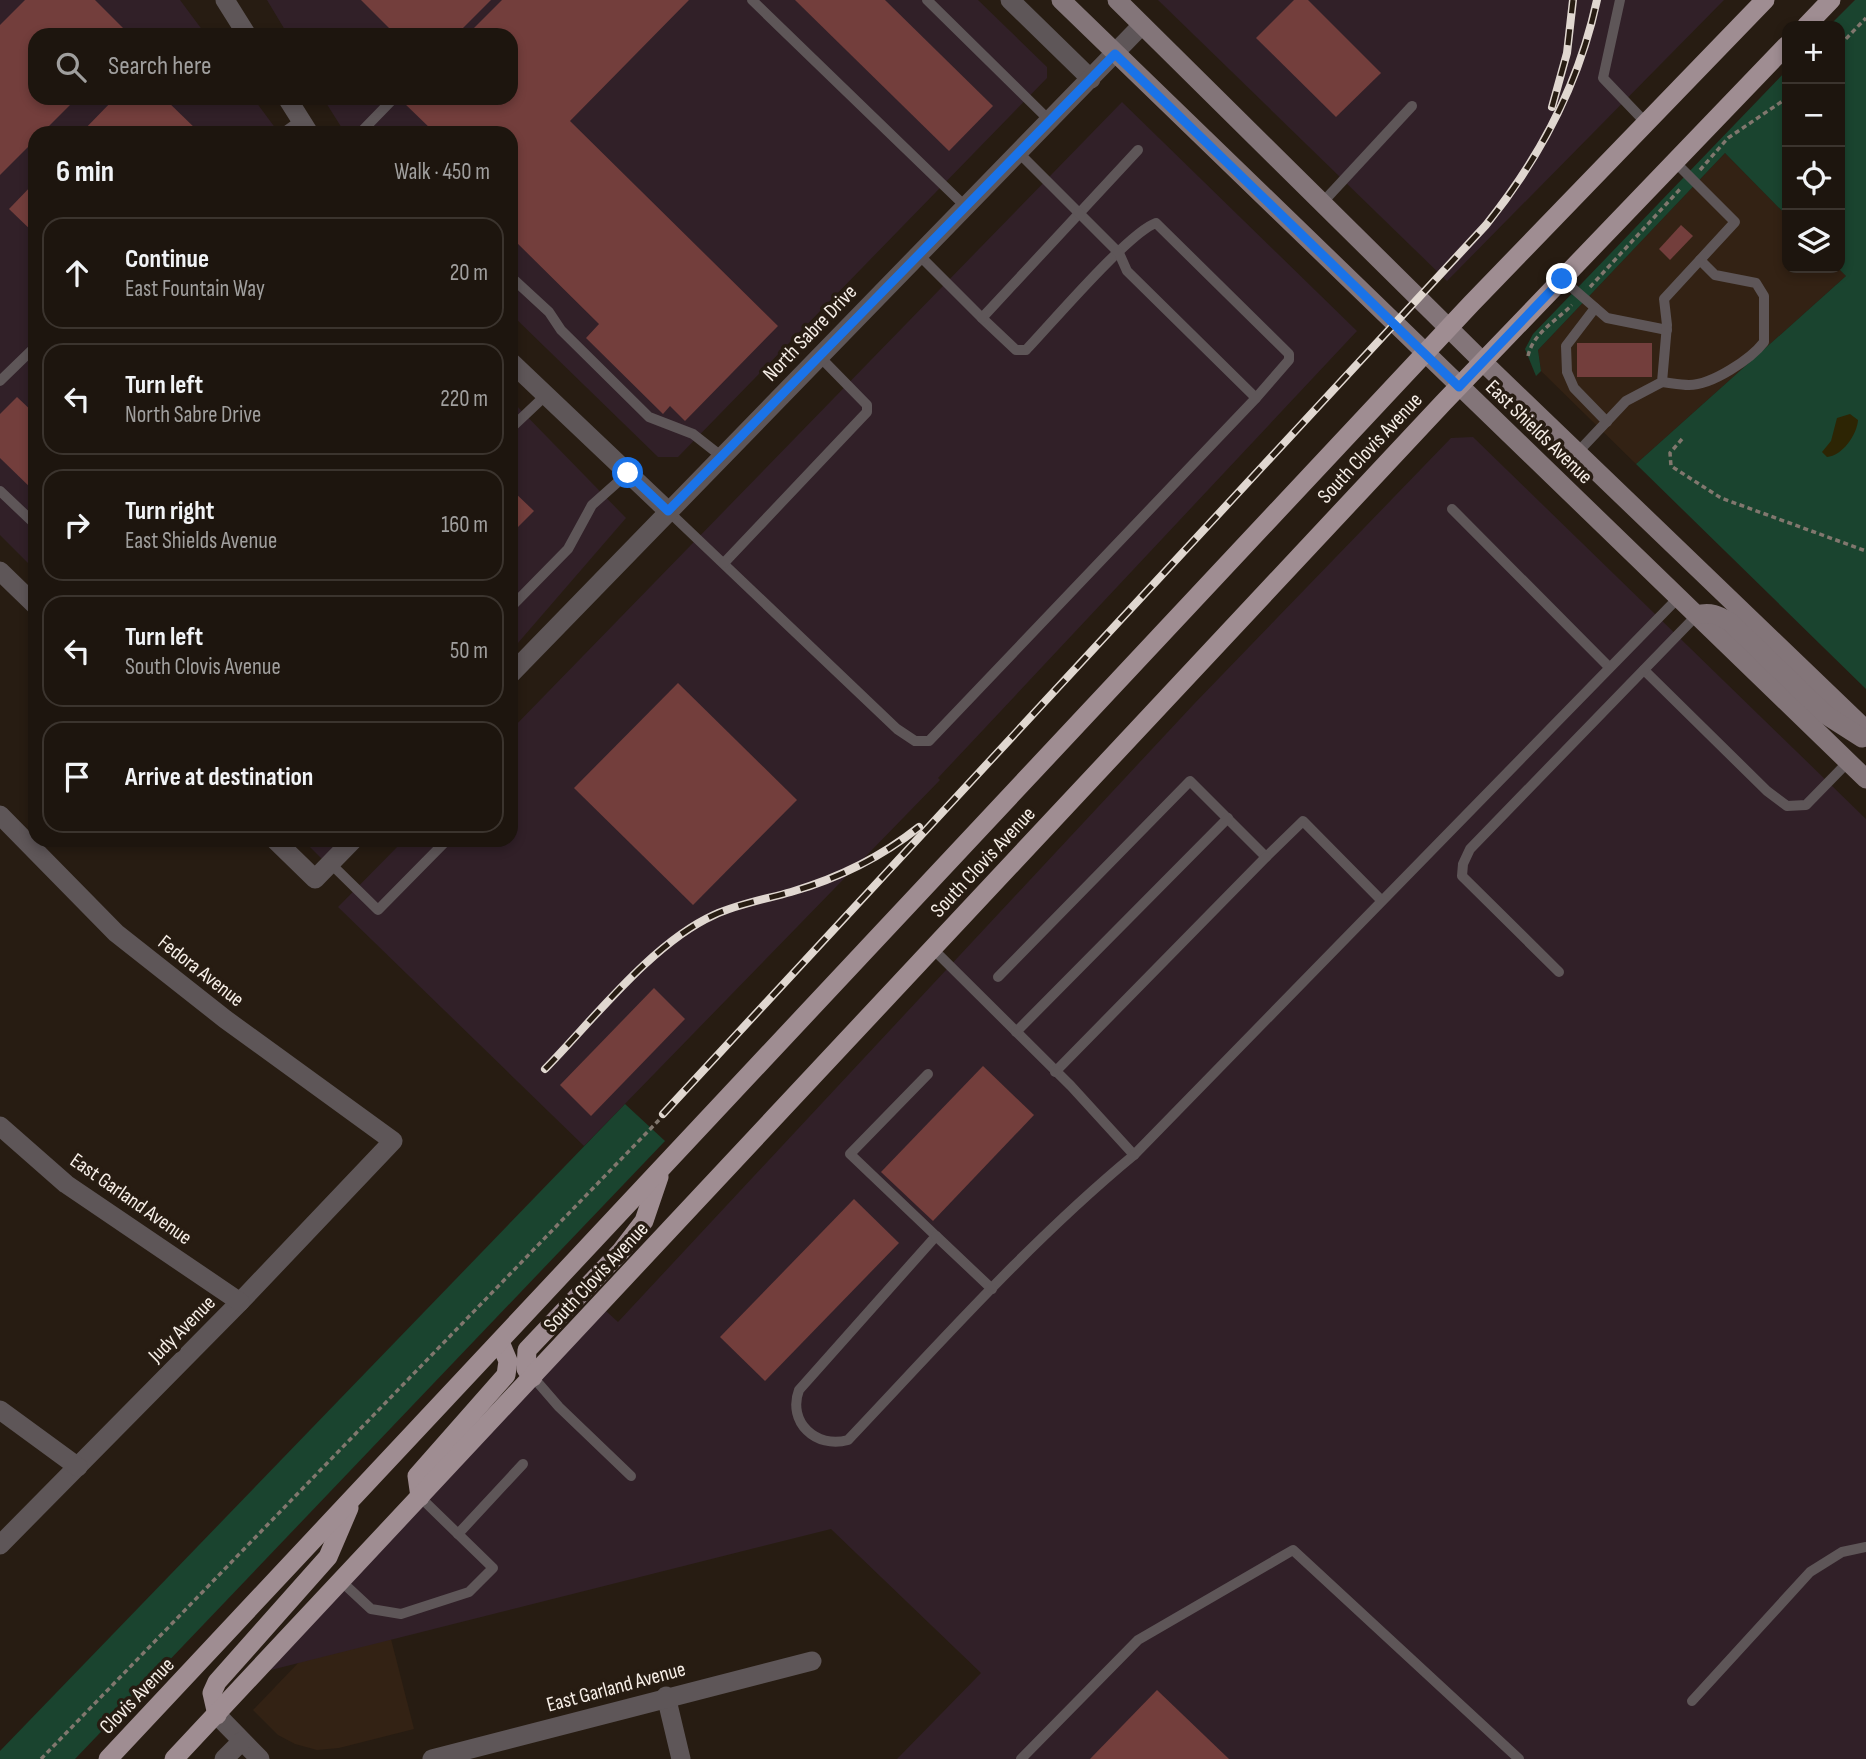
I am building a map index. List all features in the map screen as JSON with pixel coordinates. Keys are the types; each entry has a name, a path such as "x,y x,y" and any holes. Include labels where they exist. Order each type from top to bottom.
{"main road":[{"name":"East Shields Avenue","path":"1061,0 1866,779"},
{"name":"East Shields Avenue","path":"1117,0 1483,362 1866,730"},
{"name":"South Clovis Avenue","path":"199,1664 1449,328 1765,0"},
{"path":"1811,21 1831,0"},
{"name":"South Clovis Avenue","path":"217,1715 1459,387 1782,50"},
{"path":"1697,615 1706,612 1730,622 1826,715 1866,741"},
{"path":"533,1377 526,1369 527,1350 645,1222 662,1169"},
{"path":"420,1497 417,1476 506,1376 508,1361 500,1342"},
{"path":"174,1759 217,1715 212,1693 217,1682 328,1557 352,1501"},
{"name":"Clovis Avenue","path":"108,1759 199,1664"}],"street":[{"path":"225,0 243,28"},
{"path":"1010,0 1091,79"},
{"name":"North Sabre Drive","path":"518,667 1142,25"},
{"path":"291,105 304,126"},
{"path":"518,369 668,511"},
{"path":"0,570 28,598"},
{"name":"Fedora Avenue","path":"0,815 28,843"},
{"name":"Fedora Avenue","path":"31,847 116,933 225,1019 393,1141"},
{"path":"282,847 315,879 346,847"},
{"name":"East Garland Avenue","path":"0,1126 66,1184 240,1303"},
{"name":"Judy Avenue","path":"0,1545 240,1303 393,1141"},
{"path":"0,1410 78,1467"},
{"name":"East Garland Avenue","path":"438,1758 666,1696 812,1661"},
{"path":"666,1696 681,1759"},
{"path":"217,1715 260,1759"},
{"path":"224,1759 242,1741"}],"lane":[{"path":"752,0 966,207"},
{"path":"1620,0 1603,78 1646,123"},
{"path":"932,2 1050,121"},
{"path":"367,126 387,105"},
{"path":"1322,202 1412,107"},
{"path":"982,318 1138,150"},
{"path":"1019,153 1119,253 1127,271 1255,398"},
{"path":"1662,382 1667,330 1664,299 1735,222 1675,162"},
{"path":"668,511 897,729 915,741 929,741 1289,360 1289,354 1156,223 1147,226 1119,253 1026,350 1016,350 919,255"},
{"path":"1577,453 1626,401 1662,382 1692,386 1709,380 1748,359 1764,342 1764,296 1756,283 1715,275 1700,260"},
{"path":"1562,279 1607,318 1667,330"},
{"path":"518,283 549,312 561,330 649,417 693,434 721,456"},
{"path":"1595,307 1566,346 1567,372 1574,388 1607,422"},
{"path":"0,381 28,354"},
{"path":"724,563 867,412 867,405 819,356"},
{"path":"518,422 546,396"},
{"path":"518,600 568,549 592,505 628,473"},
{"path":"0,491 28,517"},
{"path":"1452,509 1609,667"},
{"path":"936,1236 799,1390 795,1402 799,1419 814,1438 836,1443 848,1440 992,1289 1099,1184 1134,1155 1679,597"},
{"path":"1559,972 1462,876 1463,864 1470,849 1697,615"},
{"path":"1644,670 1767,791 1787,806 1798,808 1806,805 1848,762"},
{"path":"998,977 1190,781 1266,857"},
{"path":"1016,1032 1228,818"},
{"path":"1055,1072 1303,821 1381,900"},
{"path":"330,863 378,910 440,847"},
{"path":"933,950 1134,1155"},
{"path":"928,1074 850,1154 992,1289"},
{"path":"533,1377 559,1407 631,1476"},
{"path":"458,1534 523,1464"},
{"path":"342,1582 371,1609 401,1614 468,1592 493,1568 420,1497"},
{"path":"1692,1701 1810,1572 1842,1552 1866,1547"},
{"path":"1021,1759 1138,1640 1293,1550 1519,1759"}],"path":[{"path":"1845,40 1866,18"},
{"path":"1528,356 1531,345 1542,331 1581,296 1728,138 1782,101"},
{"path":"1682,439 1670,453 1671,466 1721,498 1866,551"},
{"path":"41,1759 659,1119"}],"shaded area":[{"path":"0,0 180,0 201,28 28,28 28,105 258,105 274,126 28,126 28,563 0,535"},
{"path":"267,0 978,0 1047,67 1047,78 678,457 658,457 518,321 518,126 341,126 327,105 518,105 518,28 284,28"},
{"path":"1158,0 1724,0 1447,281"},
{"path":"1122,102 1357,331 938,778 940,780 584,1146 338,907 397,847 518,847 518,723"},
{"path":"1725,153 1782,211 1782,273 1843,273 1846,276 1636,464 1541,371 1538,350"},
{"path":"518,407 626,518 518,643"},
{"path":"1473,437 1866,819 1866,1759 897,1759 981,1673 831,1529 255,1674 606,1311 618,1322 1194,704 1451,438"},
{"path":"310,847 341,847 327,864"},
{"path":"391,1639 414,1729 339,1748 317,1750 295,1744 278,1735 253,1710 299,1662"}],"green space":[{"path":"1855,0 1866,0 1866,689 1636,464 1846,276 1843,273 1845,21 1834,21"},
{"path":"1782,75 1782,211 1725,153 1538,350 1541,371 1536,376 1525,349 1533,334"},
{"path":"625,1104 665,1141 75,1759 0,1759 0,1751"}],"sand":[{"path":"1850,414 1858,420 1852,438 1838,453 1827,457 1822,452 1831,441 1837,418"}],"building":[{"path":"25,0 95,0 123,28 28,28 28,105 70,105 49,126 28,126 28,147 0,175 0,25"},
{"path":"361,0 491,0 463,28 389,28"},
{"path":"502,0 689,0 570,121 778,326 685,421 670,406 663,414 586,338 599,324 518,244 518,126 428,126 406,105 518,105 518,28 474,28"},
{"path":"795,0 885,0 993,106 949,151"},
{"path":"1294,0 1308,0 1381,73 1336,117 1256,38"},
{"path":"108,105 171,105 193,126 88,126"},
{"path":"28,189 28,227 9,209"},
{"path":"1681,225 1693,236 1670,260 1659,249"},
{"path":"1577,343 1652,343 1652,377 1577,377"},
{"path":"17,397 28,407 28,485 0,458 0,414"},
{"path":"518,496 534,511 518,527"},
{"path":"678,683 797,800 693,905 574,788"},
{"path":"654,988 685,1019 591,1116 560,1085"},
{"path":"983,1066 1034,1115 933,1221 881,1172"},
{"path":"854,1199 899,1243 765,1381 720,1337"},
{"path":"1157,1690 1229,1759 1090,1759"}],"railway":[{"path":"1552,107 1567,53 1573,0"},
{"path":"663,1114 1486,225 1524,173 1555,119 1580,61 1597,0"},
{"path":"545,1069 624,984 668,944 691,928 733,908 791,892 842,873 874,857 919,827"}],"route":[{"path":"628,473 668,511 1115,54 1459,387 1562,279"}]}
